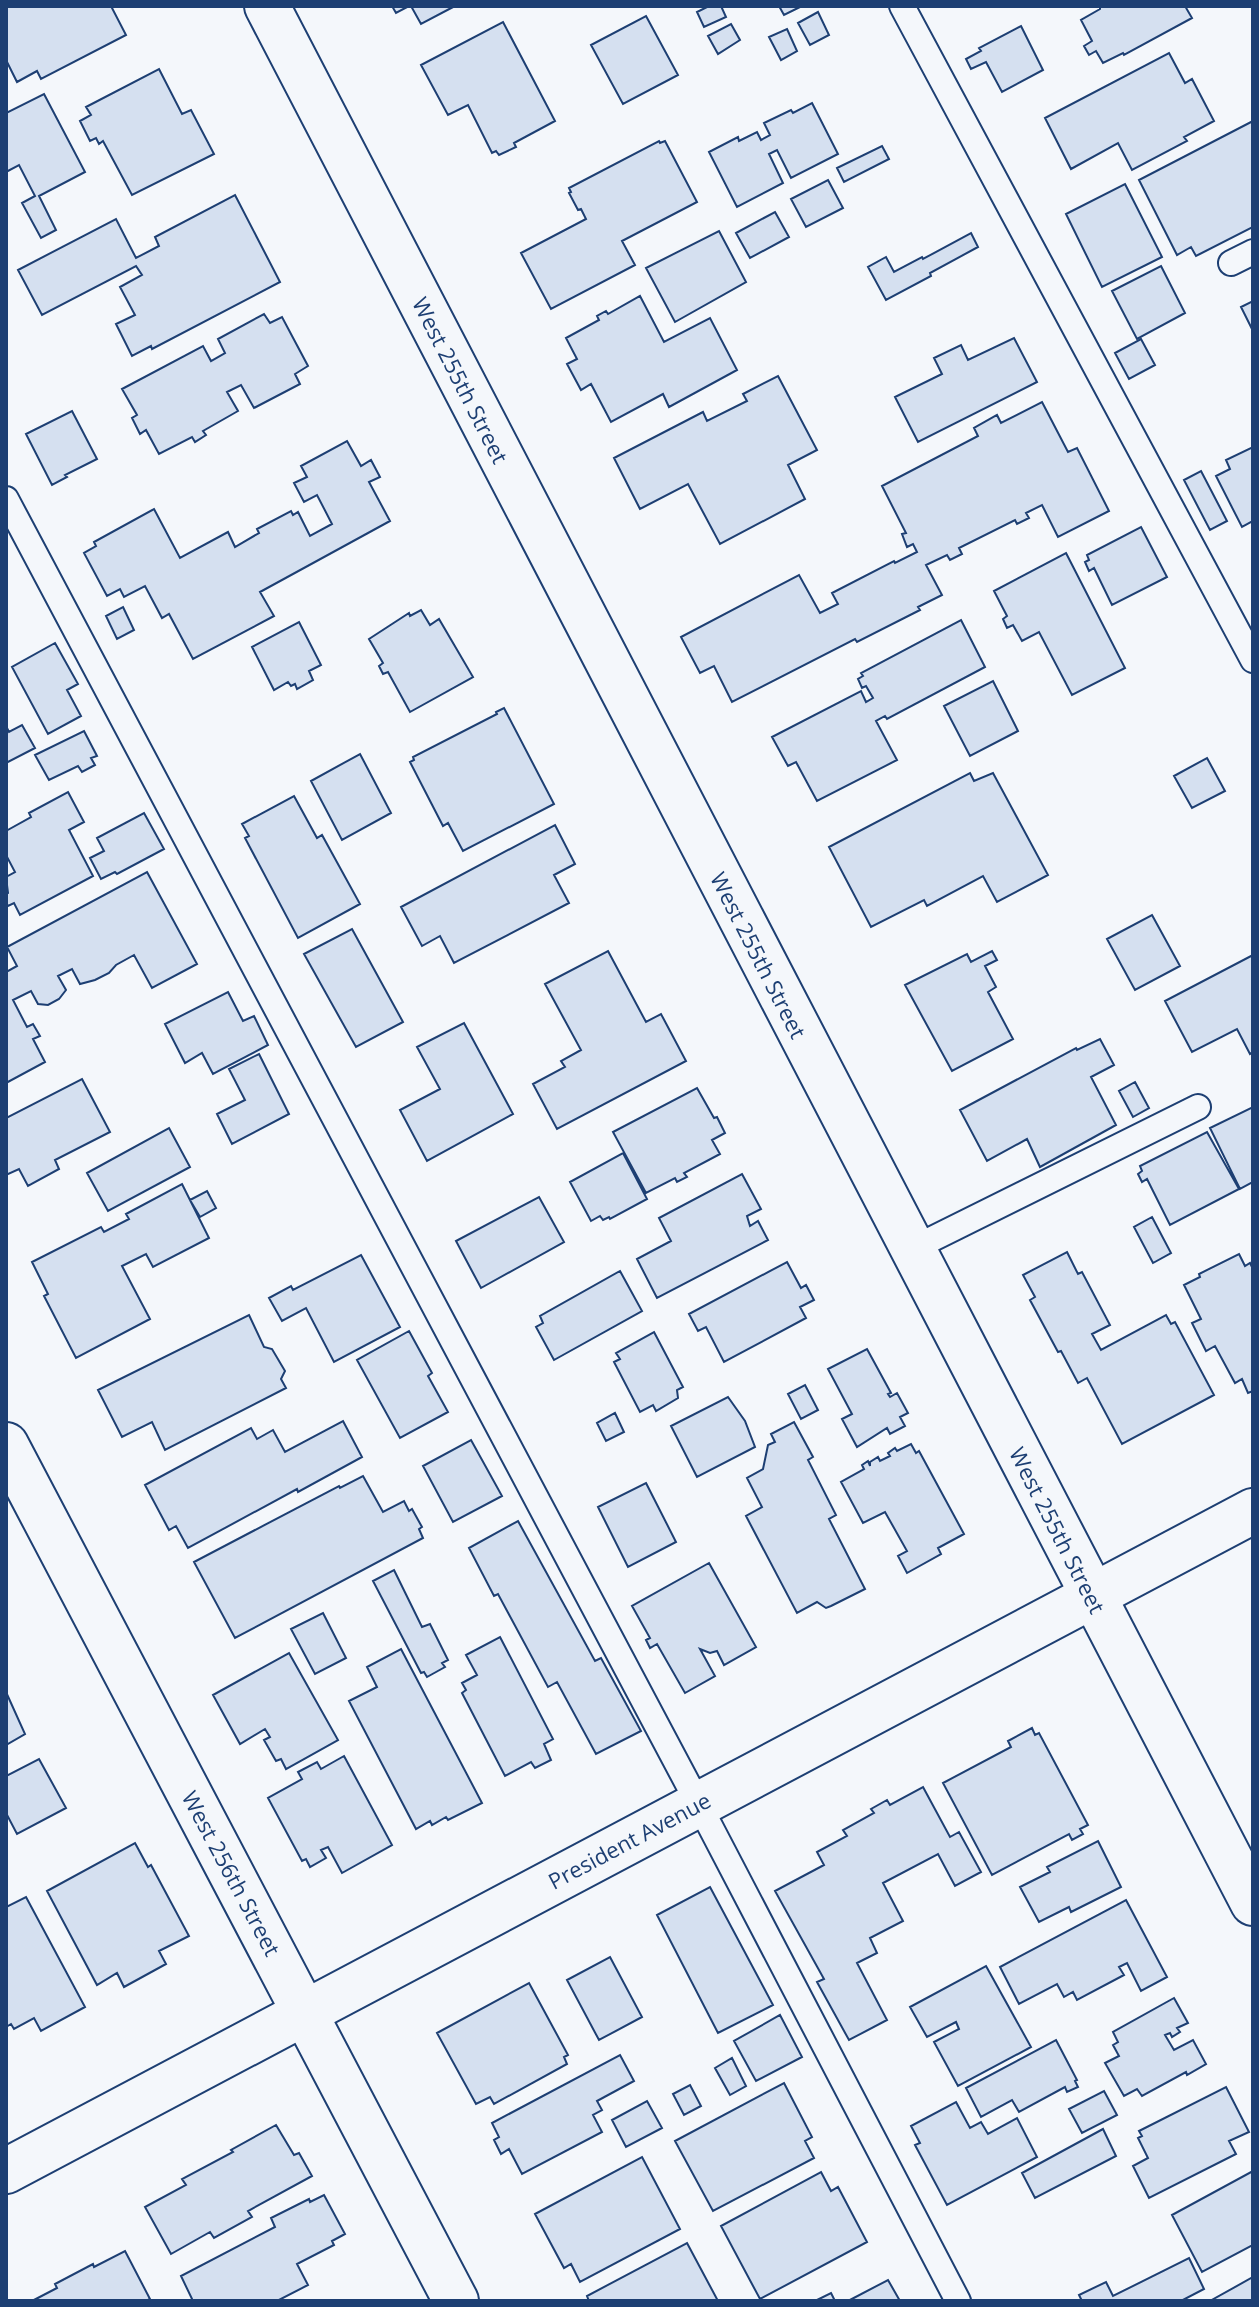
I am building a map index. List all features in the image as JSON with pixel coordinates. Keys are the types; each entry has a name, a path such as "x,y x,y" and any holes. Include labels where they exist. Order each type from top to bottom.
{"street":[{"name":"West 255th Street","path":"267,6 1253,1903"},
{"name":"West 256th Street","path":"6,1445 456,2301"},
{"name":"President Avenue","path":"6,2171 1253,1511"}],"lane":[{"path":"902,6 1253,660"},
{"path":"6,499 698,1803 958,2301"},
{"path":"912,1249 1198,1107"}],"building":[{"path":"6,6 111,6 126,35 41,79 37,71 17,82 6,60"},
{"path":"392,6 409,6 396,13"},
{"path":"411,6 455,6 421,24"},
{"path":"709,6 721,6 726,17 704,27 697,12"},
{"path":"779,6 802,6 784,15"},
{"path":"1100,6 1185,6 1192,18 1124,55 1103,63 1096,51 1089,55 1084,46 1092,41 1081,20 1100,9"},
{"path":"818,12 829,35 810,45 798,23"},
{"path":"646,16 678,75 623,104 591,45"},
{"path":"503,22 555,121 514,143 516,147 499,155 496,151 492,153 468,105 448,115 421,65"},
{"path":"731,24 740,40 718,54 708,36"},
{"path":"1021,26 1043,70 1002,92 986,62 971,69 966,59 981,51 979,48"},
{"path":"787,29 797,51 781,60 769,37"},
{"path":"1169,53 1185,83 1192,79 1214,121 1184,137 1187,141 1132,170 1118,143 1071,169 1045,118"},
{"path":"159,69 182,114 191,110 214,154 132,195 103,141 99,144 96,138 90,141 80,121 91,115 86,107"},
{"path":"44,94 85,172 39,196 56,230 41,238 22,203 35,196 19,165 6,172 6,113"},
{"path":"812,103 838,154 791,178 777,150 769,154 783,183 737,207 709,152 738,137 739,141 757,132 761,140 770,135 764,123"},
{"path":"1253,121 1253,227 1196,256 1191,247 1177,255 1139,180"},
{"path":"659,141 665,141 697,202 622,241 635,265 551,309 521,253 586,219 581,209 578,210 569,188"},
{"path":"882,146 889,159 844,182 837,168"},
{"path":"828,180 843,208 806,227 791,199"},
{"path":"1125,184 1162,257 1102,287 1066,214"},
{"path":"235,195 280,282 152,349 151,346 132,356 116,324 135,315 120,287 142,275 136,266 42,315 18,270 116,219 136,258 159,246 155,237"},
{"path":"775,212 789,237 750,258 736,233"},
{"path":"719,231 746,282 675,322 646,268"},
{"path":"971,233 978,247 886,300 868,267 886,257 894,272"},
{"path":"1161,266 1185,313 1137,339 1112,291"},
{"path":"640,296 664,342 710,318 737,370 669,407 663,394 611,422 591,384 581,390 567,364 577,359 566,338 599,320 597,316 606,311 608,314"},
{"path":"1253,301 1253,331 1241,307"},
{"path":"264,314 270,323 282,317 308,366 295,374 300,384 254,408 241,385 227,392 238,411 203,431 206,435 195,442 192,437 159,454 146,430 140,434 132,418 137,415 122,389 203,346 211,361 225,353 218,339"},
{"path":"1014,338 1037,382 918,442 895,397 942,374 934,358 961,345 968,360"},
{"path":"1141,339 1155,365 1129,379 1115,353"},
{"path":"778,376 817,450 788,465 805,499 720,544 688,484 640,509 614,458 703,412 707,421 747,401 743,394"},
{"path":"1042,402 1068,452 1077,448 1109,511 1058,537 1042,505 1026,513 1029,518 1017,524 1015,520 959,548 962,554 950,560 947,555 926,565 942,595 918,607 920,610 857,642 855,639 732,702 714,666 700,673 681,637 799,575 820,613 838,604 832,593 917,552 913,544 907,547 902,534 906,533 882,486 978,436 974,428 997,415 1001,423"},
{"path":"72,411 97,459 52,485 26,434"},
{"path":"347,441 361,466 371,460 380,477 369,482 390,521 260,592 274,616 193,659 169,614 162,618 145,586 124,597 120,589 107,596 84,553 96,546 94,542 154,509 180,558 228,532 235,547 259,533 257,529 291,511 293,515 298,512 310,536 332,524 317,495 304,502 294,483 307,477 301,466"},
{"path":"1253,447 1253,521 1242,527 1216,476 1230,469 1226,460"},
{"path":"1201,471 1227,521 1210,530 1184,480"},
{"path":"1141,527 1167,577 1112,605 1094,568 1089,571 1085,562 1089,560 1087,555"},
{"path":"1066,553 1125,668 1072,695 1039,632 1022,641 1013,625 1007,628 1003,619 1007,616 994,591"},
{"path":"123,607 134,630 117,639 106,616"},
{"path":"421,610 430,625 439,619 473,677 410,712 388,672 383,674 379,666 383,663 369,639 409,613 410,616"},
{"path":"961,620 985,667 887,719 885,716 876,721 897,760 817,801 796,762 788,766 772,737 861,691 866,702 873,698 866,686 862,688 858,679 863,676 861,673"},
{"path":"299,622 321,665 309,671 313,680 297,689 295,684 291,686 288,682 274,690 252,647"},
{"path":"55,643 78,684 67,690 81,716 48,734 12,667"},
{"path":"993,681 1018,731 970,756 944,706"},
{"path":"504,708 554,804 463,851 448,823 443,826 410,762 414,760 413,757"},
{"path":"22,725 35,748 6,763 6,726 9,732"},
{"path":"84,731 97,756 91,758 95,765 82,772 78,766 49,780 35,755"},
{"path":"360,754 391,813 342,840 311,781"},
{"path":"1207,758 1225,791 1192,808 1174,776"},
{"path":"970,773 974,781 993,773 1048,875 997,902 983,876 927,906 924,900 871,927 829,847"},
{"path":"68,792 84,822 69,830 93,876 20,915 14,903 8,906 6,903 6,877 15,872 6,855 6,831 31,817 29,813"},
{"path":"294,796 317,838 322,835 360,904 298,938 245,838 249,836 242,824"},
{"path":"144,813 164,849 101,879 90,858 104,851 97,838"},
{"path":"555,825 575,864 554,875 569,903 454,963 440,936 422,946 401,907"},
{"path":"147,872 197,964 152,988 134,955 95,980 80,984 72,969 58,976 66,990 59,999 48,1005 38,1004 31,991 13,1000 27,1027 33,1024 40,1036 33,1039 45,1062 6,1083 6,972 17,966 7,947"},
{"path":"1152,915 1180,966 1135,990 1107,939"},
{"path":"352,929 403,1022 356,1047 304,954"},
{"path":"608,951 646,1022 661,1014 686,1061 557,1129 533,1084 565,1067 561,1061 581,1050 545,984"},
{"path":"992,951 997,960 985,966 996,987 988,992 1013,1039 952,1071 905,985 967,954 971,962"},
{"path":"1253,955 1253,1052 1250,1054 1237,1029 1192,1052 1165,1001"},
{"path":"228,992 243,1021 254,1016 268,1045 213,1074 202,1053 185,1063 165,1024"},
{"path":"464,1023 513,1114 427,1161 400,1110 440,1089 417,1047"},
{"path":"1100,1039 1114,1065 1091,1077 1116,1125 1040,1167 1027,1139 987,1161 960,1110 1076,1048"},
{"path":"259,1054 289,1114 232,1144 217,1114 245,1100 229,1069"},
{"path":"82,1079 110,1132 55,1160 59,1169 28,1186 19,1169 6,1175 6,1118"},
{"path":"1135,1082 1149,1108 1133,1117 1119,1091"},
{"path":"697,1088 725,1133 712,1140 720,1154 684,1173 687,1177 677,1182 675,1178 646,1193 613,1132"},
{"path":"1253,1107 1253,1182 1240,1189 1210,1128"},
{"path":"169,1128 190,1167 108,1211 87,1173"},
{"path":"1207,1132 1239,1189 1170,1225 1147,1179 1142,1182 1138,1174 1142,1171 1140,1166"},
{"path":"623,1153 647,1199 610,1219 603,1220 600,1216 591,1221 570,1182"},
{"path":"742,1174 761,1209 747,1216 750,1226 758,1221 768,1240 657,1298 637,1259 671,1241 659,1218"},
{"path":"182,1184 209,1238 153,1267 146,1254 122,1266 150,1319 76,1358 44,1296 48,1294 32,1262 101,1227 104,1232 129,1219 126,1214"},
{"path":"207,1191 216,1208 200,1217 190,1200"},
{"path":"539,1197 564,1242 481,1288 456,1241"},
{"path":"1152,1217 1171,1253 1153,1263 1134,1227"},
{"path":"1067,1252 1078,1274 1082,1272 1110,1325 1092,1334 1101,1350 1166,1315 1171,1324 1175,1322 1214,1395 1122,1444 1087,1378 1078,1383 1030,1300 1035,1297 1023,1275"},
{"path":"1239,1254 1245,1266 1250,1263 1253,1269 1253,1391 1248,1393 1242,1379 1235,1383 1215,1346 1206,1351 1192,1323 1201,1319 1184,1285"},
{"path":"361,1255 400,1327 334,1362 306,1308 282,1321 269,1298 291,1286 293,1290"},
{"path":"787,1262 801,1288 806,1285 814,1300 800,1307 806,1318 724,1362 706,1327 698,1331 689,1314"},
{"path":"620,1271 642,1311 554,1360 536,1327 543,1323 540,1316"},
{"path":"249,1315 264,1347 272,1349 285,1371 281,1379 286,1388 165,1450 152,1422 122,1437 98,1390"},
{"path":"409,1331 432,1373 428,1376 448,1412 400,1438 357,1360"},
{"path":"654,1332 683,1387 677,1390 678,1398 656,1411 653,1405 640,1412 614,1362 620,1359 616,1353"},
{"path":"867,1349 891,1393 888,1394 890,1397 897,1393 908,1413 900,1417 905,1426 890,1434 887,1428 857,1447 842,1419 852,1414 828,1369"},
{"path":"805,1385 818,1410 801,1419 788,1394"},
{"path":"728,1397 745,1421 755,1447 697,1477 671,1426"},
{"path":"615,1413 624,1432 606,1441 597,1423"},
{"path":"343,1421 362,1457 188,1548 176,1526 169,1530 145,1485 251,1428 257,1439 273,1430 285,1452"},
{"path":"794,1422 813,1457 808,1460 836,1515 829,1519 865,1589 826,1608 817,1602 797,1613 746,1516 762,1507 747,1478 763,1469 768,1445 775,1442 771,1434"},
{"path":"471,1440 502,1496 453,1522 423,1466"},
{"path":"911,1444 916,1453 919,1451 964,1534 938,1548 941,1554 907,1573 898,1556 907,1551 885,1512 863,1523 841,1482 864,1469 862,1465 868,1461 870,1466 870,1462 878,1457 880,1461 890,1456 888,1453 895,1448 897,1451"},
{"path":"363,1476 383,1512 404,1501 409,1511 412,1509 422,1527 419,1529 423,1538 235,1638 194,1562"},
{"path":"646,1483 676,1542 628,1567 598,1507"},
{"path":"518,1521 595,1661 601,1658 641,1731 596,1754 557,1682 548,1687 498,1594 494,1596 469,1548"},
{"path":"709,1563 756,1647 724,1665 717,1651 710,1653 700,1649 715,1676 685,1693 657,1644 650,1648 646,1640 650,1638 632,1606"},
{"path":"394,1570 422,1627 430,1624 448,1660 442,1663 445,1667 427,1677 424,1672 421,1673 373,1581"},
{"path":"323,1613 346,1658 315,1674 291,1629"},
{"path":"500,1637 553,1739 544,1744 551,1760 535,1768 531,1762 505,1776 462,1693 466,1690 462,1683 477,1675 466,1655"},
{"path":"401,1649 482,1803 448,1820 446,1817 432,1825 430,1821 416,1829 349,1701 377,1687 367,1667"},
{"path":"289,1653 338,1740 286,1769 281,1759 276,1761 264,1740 270,1737 265,1729 240,1744 213,1695"},
{"path":"6,1692 25,1734 6,1745"},
{"path":"1032,1728 1035,1735 1039,1733 1088,1825 1080,1829 1083,1834 1072,1840 1069,1834 992,1875 943,1783 1011,1747 1008,1741"},
{"path":"344,1756 392,1845 342,1873 328,1847 321,1850 326,1858 310,1867 306,1859 302,1861 268,1798 302,1779 298,1772 317,1762 321,1769"},
{"path":"39,1759 66,1808 17,1834 6,1813 6,1776"},
{"path":"923,1787 950,1837 959,1832 981,1872 955,1886 938,1854 883,1883 903,1921 870,1938 877,1953 857,1963 887,2020 849,2040 817,1982 824,1979 775,1891 824,1865 817,1852 847,1836 843,1830 874,1813 871,1809 887,1800 890,1805"},
{"path":"1098,1841 1121,1887 1071,1912 1069,1907 1039,1922 1020,1887 1050,1872 1047,1867"},
{"path":"135,1843 148,1867 151,1865 189,1936 159,1951 166,1964 124,1987 117,1973 97,1985 47,1891"},
{"path":"710,1887 773,2005 718,2033 657,1915"},
{"path":"26,1897 85,2007 41,2031 34,2018 14,2029 11,2024 6,2027 6,1907"},
{"path":"1126,1900 1167,1977 1141,1991 1127,1963 1119,1967 1124,1975 1077,2000 1073,1992 1064,1997 1057,1984 1019,2004 1000,1967"},
{"path":"610,1957 642,2017 599,2040 567,1980"},
{"path":"986,1966 1031,2047 958,2086 934,2042 959,2029 956,2022 927,2037 910,2007"},
{"path":"529,1983 568,2055 564,2057 567,2064 494,2104 490,2097 476,2104 437,2033"},
{"path":"1174,1998 1188,2023 1177,2028 1180,2032 1172,2037 1170,2033 1165,2035 1174,2050 1193,2040 1206,2064 1142,2096 1137,2089 1124,2096 1105,2063 1119,2056 1113,2045 1118,2042 1113,2032"},
{"path":"780,2015 802,2057 756,2081 734,2041"},
{"path":"1056,2040 1078,2087 1067,2092 1065,2087 1019,2112 1012,2100 981,2117 966,2088"},
{"path":"620,2055 634,2081 597,2101 602,2110 593,2115 602,2132 522,2174 509,2149 501,2154 494,2140 499,2137 492,2123"},
{"path":"732,2058 746,2086 730,2095 715,2068"},
{"path":"784,2083 812,2137 805,2141 814,2158 713,2211 675,2141"},
{"path":"690,2085 701,2106 684,2115 673,2094"},
{"path":"1226,2087 1249,2132 1229,2141 1236,2154 1149,2198 1133,2166 1148,2158 1138,2138 1142,2136 1139,2131"},
{"path":"1104,2091 1117,2115 1082,2133 1069,2109"},
{"path":"647,2101 662,2128 626,2147 612,2120"},
{"path":"956,2102 970,2128 981,2122 988,2134 1017,2118 1037,2157 947,2205 915,2145 920,2143 911,2126"},
{"path":"276,2125 294,2155 299,2153 312,2176 248,2211 252,2217 214,2238 210,2232 171,2254 145,2207 186,2185 182,2179"},
{"path":"1103,2129 1116,2156 1035,2198 1022,2173"},
{"path":"642,2157 680,2229 580,2282 571,2264 564,2268 535,2214"},
{"path":"1253,2171 1253,2245 1202,2272 1172,2215"},
{"path":"821,2172 831,2191 838,2187 867,2242 760,2299 721,2226"},
{"path":"324,2195 345,2234 332,2241 334,2245 297,2264 308,2285 277,2301 193,2301 181,2276 275,2227 271,2218"},
{"path":"687,2243 718,2301 589,2301 587,2296"},
{"path":"125,2251 150,2299 32,2301 57,2288 55,2284"},
{"path":"1189,2258 1204,2289 1181,2301 1082,2301 1079,2295 1106,2282 1113,2296"},
{"path":"1253,2277 1253,2301 1210,2301"},
{"path":"888,2280 900,2301 848,2301"},
{"path":"831,2293 835,2301 815,2301"}]}
